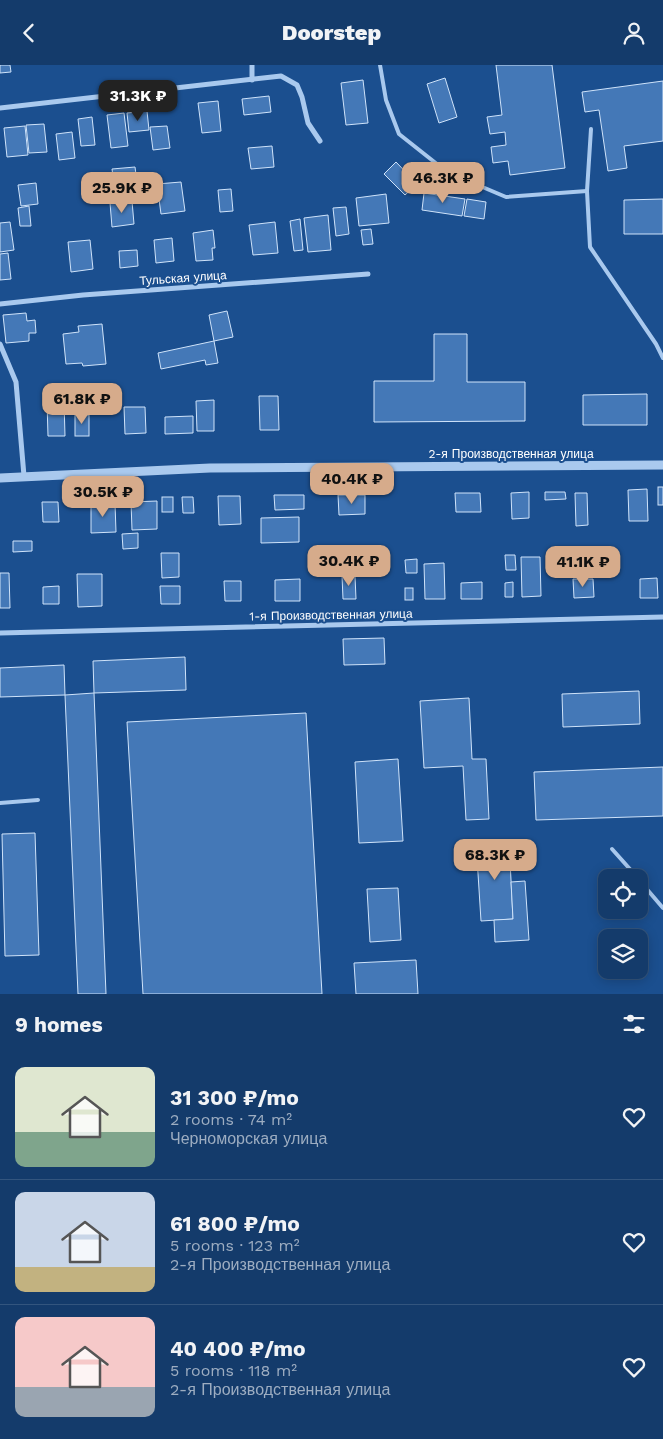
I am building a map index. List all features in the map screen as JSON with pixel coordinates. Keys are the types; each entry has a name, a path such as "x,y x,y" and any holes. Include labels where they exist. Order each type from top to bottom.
{"street":[{"path":"252,65 252,80"},
{"path":"0,108 281,76 296,85 302,97 308,123 320,141"},
{"name":"Тульская улица","path":"0,304 83,295 368,274"},
{"path":"0,344 16,382 24,476"},
{"name":"2-я Производственная улица","path":"0,477 210,468 663,465"},
{"name":"1-я Производственная улица","path":"0,633 663,617"}],"lane":[{"path":"380,65 386,100 399,134 447,172 506,197 587,191"},
{"path":"591,129 587,191 590,247 656,344 663,358"},
{"path":"0,803 38,800"},
{"path":"612,849 629,869"},
{"path":"648,891 663,908"}],"building":[{"path":"0,65 10,65 11,72 0,73"},
{"path":"496,65 552,65 565,168 510,175 508,161 493,163 491,147 506,145 505,132 490,134 487,117 502,115"},
{"path":"445,78 457,117 439,123 427,84"},
{"path":"363,80 368,123 346,125 341,83"},
{"path":"663,81 663,141 624,146 627,168 608,171 599,110 585,112 582,92"},
{"path":"269,96 271,112 244,115 242,99"},
{"path":"218,101 221,131 202,133 198,103"},
{"path":"147,111 149,130 129,132 127,113"},
{"path":"124,113 128,146 111,148 107,115"},
{"path":"92,117 95,145 81,146 78,119"},
{"path":"44,124 47,152 29,153 26,125"},
{"path":"25,126 28,155 7,157 4,128"},
{"path":"167,126 170,148 153,150 150,127"},
{"path":"72,132 75,158 59,160 56,134"},
{"path":"272,146 274,167 251,169 248,148"},
{"path":"396,162 417,184 405,195 384,174"},
{"path":"135,167 137,182 114,184 112,169"},
{"path":"181,182 185,211 161,214 157,184"},
{"path":"36,183 38,204 21,206 18,185"},
{"path":"231,189 233,211 220,212 218,190"},
{"path":"424,193 465,199 462,216 422,210"},
{"path":"386,194 389,223 359,226 356,198"},
{"path":"467,199 486,202 484,219 464,216"},
{"path":"663,199 663,234 624,234 624,200"},
{"path":"132,201 134,224 112,227 110,203"},
{"path":"29,206 31,226 20,226 18,208"},
{"path":"346,207 349,234 336,236 333,208"},
{"path":"328,215 331,250 308,252 304,218"},
{"path":"300,219 303,250 294,251 290,221"},
{"path":"10,222 14,250 0,252 0,223"},
{"path":"275,222 278,253 253,255 249,225"},
{"path":"371,229 373,244 363,245 361,230"},
{"path":"213,230 215,248 212,248 213,260 196,261 193,233"},
{"path":"172,238 174,261 156,263 154,240"},
{"path":"90,240 93,269 71,272 68,242"},
{"path":"137,250 138,266 120,268 119,251"},
{"path":"8,253 11,279 0,280 0,254"},
{"path":"227,311 233,337 214,341 209,315"},
{"path":"26,313 27,321 35,320 36,333 29,333 29,341 6,343 3,315"},
{"path":"102,324 106,364 83,366 82,363 66,364 63,334 79,332 78,326"},
{"path":"434,334 467,334 467,382 525,382 525,421 374,422 374,381 434,381"},
{"path":"214,341 218,363 206,365 205,360 161,369 158,353"},
{"path":"647,394 647,425 583,425 583,395"},
{"path":"259,396 278,396 279,430 260,430"},
{"path":"214,400 214,431 197,431 196,401"},
{"path":"64,401 65,436 48,436 47,402"},
{"path":"124,407 145,407 146,433 125,434"},
{"path":"75,415 89,415 89,436 75,436"},
{"path":"193,416 193,433 165,434 165,417"},
{"path":"658,487 663,487 663,505 658,505"},
{"path":"647,489 648,521 629,521 628,490"},
{"path":"529,492 529,518 512,519 511,493"},
{"path":"545,492 565,492 566,499 545,500"},
{"path":"455,493 480,493 481,512 456,512"},
{"path":"575,493 587,493 588,525 576,526"},
{"path":"274,495 304,495 304,509 275,510"},
{"path":"338,495 365,495 365,514 339,515"},
{"path":"218,496 240,496 241,524 219,525"},
{"path":"162,497 173,497 173,512 162,512"},
{"path":"182,497 193,497 194,513 183,513"},
{"path":"157,501 157,529 132,530 131,502"},
{"path":"42,502 58,502 59,522 43,522"},
{"path":"115,503 116,532 91,533 91,504"},
{"path":"299,517 299,542 261,543 261,518"},
{"path":"138,533 138,548 123,549 122,534"},
{"path":"13,541 32,541 32,551 13,552"},
{"path":"161,553 179,553 179,577 162,578"},
{"path":"505,555 515,555 516,570 506,570"},
{"path":"521,557 540,557 541,596 522,597"},
{"path":"417,559 417,573 406,573 405,560"},
{"path":"444,563 445,599 425,599 424,564"},
{"path":"0,573 9,573 10,608 0,608"},
{"path":"77,574 102,574 102,606 78,607"},
{"path":"342,576 355,576 356,599 343,599"},
{"path":"657,578 658,598 640,598 640,579"},
{"path":"300,579 300,601 275,601 275,580"},
{"path":"573,579 593,579 594,597 574,598"},
{"path":"224,581 241,581 241,601 225,601"},
{"path":"482,582 482,599 461,599 461,583"},
{"path":"513,582 513,597 505,597 505,583"},
{"path":"59,586 59,604 43,604 43,587"},
{"path":"160,586 180,586 180,604 161,604"},
{"path":"405,588 413,588 413,600 405,600"},
{"path":"384,638 385,664 344,665 343,639"},
{"path":"185,657 186,690 94,693 93,661"},
{"path":"64,665 65,695 0,697 0,668"},
{"path":"639,691 640,724 563,727 562,694"},
{"path":"94,693 106,994 78,994 65,695"},
{"path":"469,698 472,759 486,759 489,819 466,820 463,766 424,768 420,701"},
{"path":"306,713 322,994 143,994 127,722"},
{"path":"398,759 403,841 359,843 355,762"},
{"path":"663,767 663,816 536,820 534,772"},
{"path":"35,833 39,955 5,956 2,834"},
{"path":"509,841 513,919 481,921 476,842"},
{"path":"525,881 529,940 495,942 494,920 513,919 511,882"},
{"path":"398,888 401,940 370,942 367,889"},
{"path":"416,960 418,994 356,994 354,963"}]}
